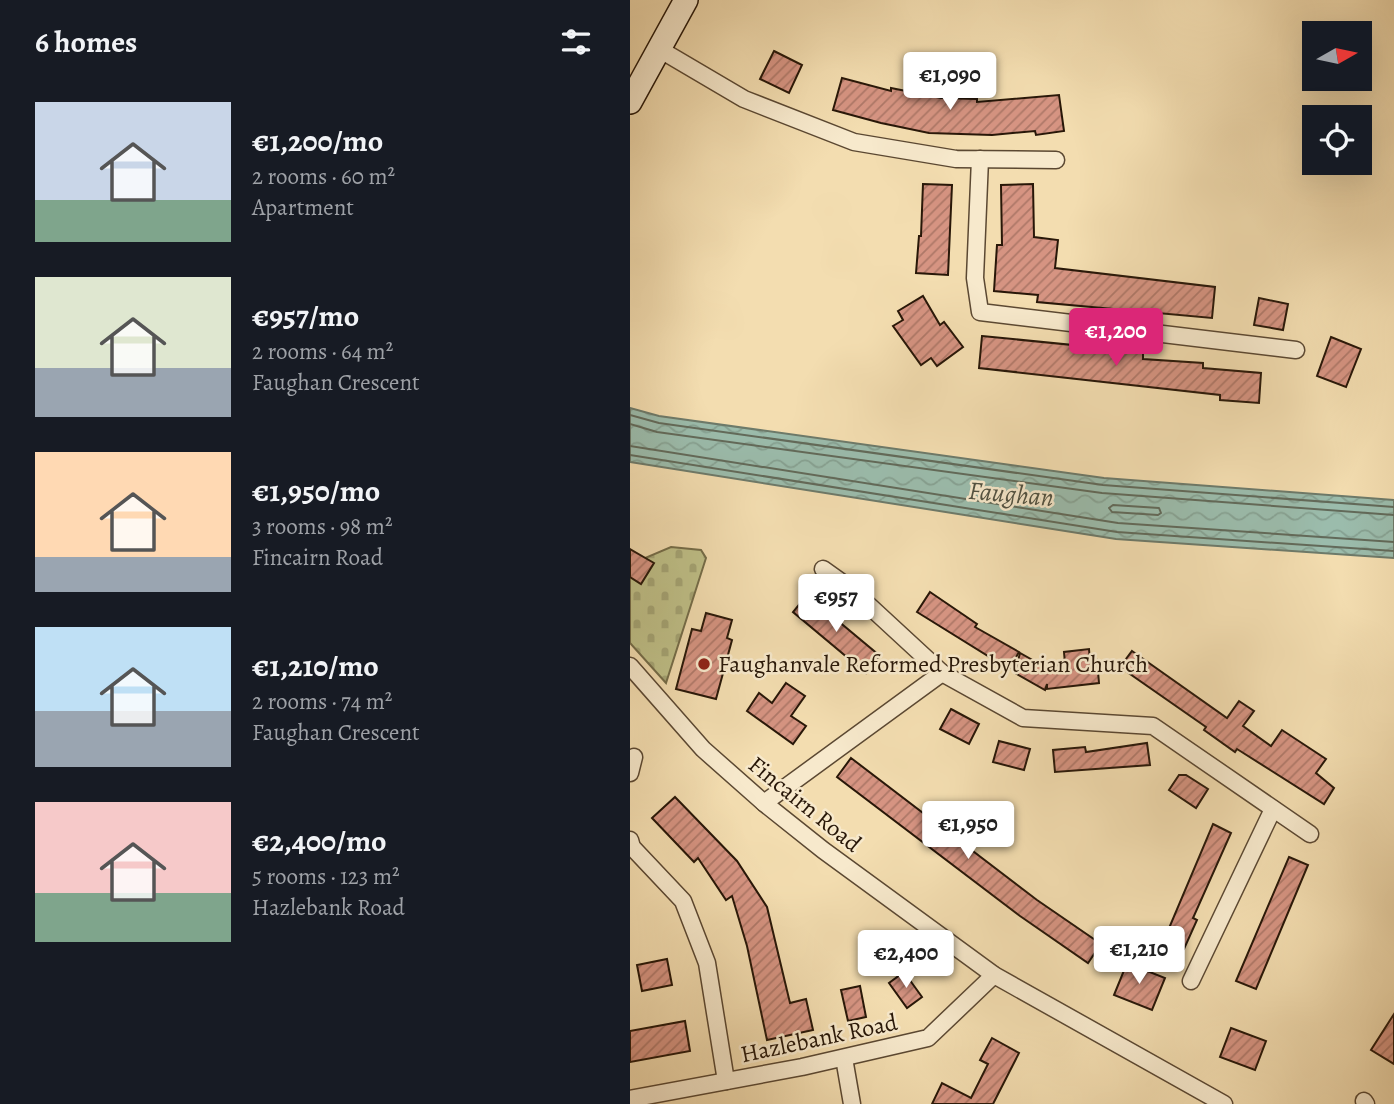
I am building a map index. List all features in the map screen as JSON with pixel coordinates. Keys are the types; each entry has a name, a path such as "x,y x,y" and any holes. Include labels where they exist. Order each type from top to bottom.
{"street":[{"path":"630,102 687,0"},
{"path":"659,49 744,99 854,142 956,159 1056,160"},
{"path":"980,159 975,278 980,312 1296,350"},
{"path":"823,569 851,589 942,673 1023,718 1153,726 1310,834"},
{"name":"Fincairn Road","path":"630,666 703,749 764,803 994,975 1224,1104"},
{"path":"764,803 942,673"},
{"path":"1191,981 1273,809"},
{"path":"630,839 632,847 683,901 706,963 726,1082"},
{"name":"Hazlebank Road","path":"630,1099 844,1058 928,1038 994,975"},
{"path":"844,1058 852,1104"}],"green space":[{"path":"671,547 701,550 706,558 666,683 630,643 630,577 645,558"}],"water":[{"name":"Faughan","path":"630,408 659,416 1104,478 1394,500 1394,558 1116,539 630,462"}],"building":[{"path":"774,51 802,65 789,93 760,79"},
{"path":"842,78 891,91 891,88 941,98 977,99 977,102 1059,95 1064,131 1036,135 1035,131 992,135 929,133 881,123 833,110"},
{"path":"923,184 952,185 948,275 916,273"},
{"path":"1033,184 1034,237 1058,240 1055,268 1215,287 1212,318 1037,302 1038,295 994,291 997,245 1002,245 1001,185"},
{"path":"923,296 940,325 944,322 963,347 937,366 931,358 921,365 893,326 903,320 898,311"},
{"path":"1259,298 1288,304 1283,330 1254,325"},
{"path":"982,336 1143,352 1143,359 1203,363 1203,368 1261,373 1259,403 1220,400 1220,395 979,368"},
{"path":"1331,337 1361,349 1346,387 1317,376"},
{"path":"630,549 654,563 641,584 630,577"},
{"path":"930,592 977,624 975,627 1019,652 1009,669 917,612"},
{"path":"807,595 880,656 866,673 793,612"},
{"name":"Faughanvale Reformed Presbyterian Church","path":"706,613 732,620 727,638 732,640 716,699 676,689 692,629 701,631"},
{"path":"1089,649 1090,661 1097,660 1099,683 1047,689 1047,684 1045,690 1015,673 1020,653 1045,667 1065,664 1064,652"},
{"path":"1132,651 1227,718 1239,701 1254,711 1243,726 1271,746 1282,730 1326,759 1316,773 1334,788 1324,804 1237,749 1235,752 1204,730 1206,727 1120,667"},
{"path":"786,683 805,696 791,716 806,726 793,744 747,711 759,693 772,703"},
{"path":"951,709 979,724 969,744 940,729"},
{"path":"999,741 1030,749 1024,770 993,762"},
{"path":"1147,743 1150,765 1055,772 1053,750 1085,747 1086,752"},
{"path":"851,758 1037,900 1101,944 1088,963 1020,916 837,777"},
{"path":"1179,775 1186,775 1208,789 1196,808 1169,790"},
{"path":"675,797 737,861 767,907 790,1003 806,999 813,1030 767,1040 747,946 732,896 726,900 698,858 694,862 652,818"},
{"path":"1213,824 1231,833 1193,918 1197,920 1184,949 1164,940"},
{"path":"1289,857 1308,865 1256,989 1236,981"},
{"path":"667,959 672,985 642,991 637,965"},
{"path":"1127,963 1165,978 1152,1010 1114,995"},
{"path":"904,972 922,997 907,1008 889,983"},
{"path":"860,986 866,1017 848,1021 841,990"},
{"path":"1394,1014 1394,1064 1371,1050"},
{"path":"685,1021 690,1051 630,1062 630,1031"},
{"path":"1231,1028 1266,1041 1255,1070 1220,1057"},
{"path":"992,1038 1019,1053 993,1104 932,1104 942,1083 971,1098 988,1064 980,1060"}],"place":[{"name":"Faughanvale Reformed Presbyterian Church","path":"704,664"}]}
